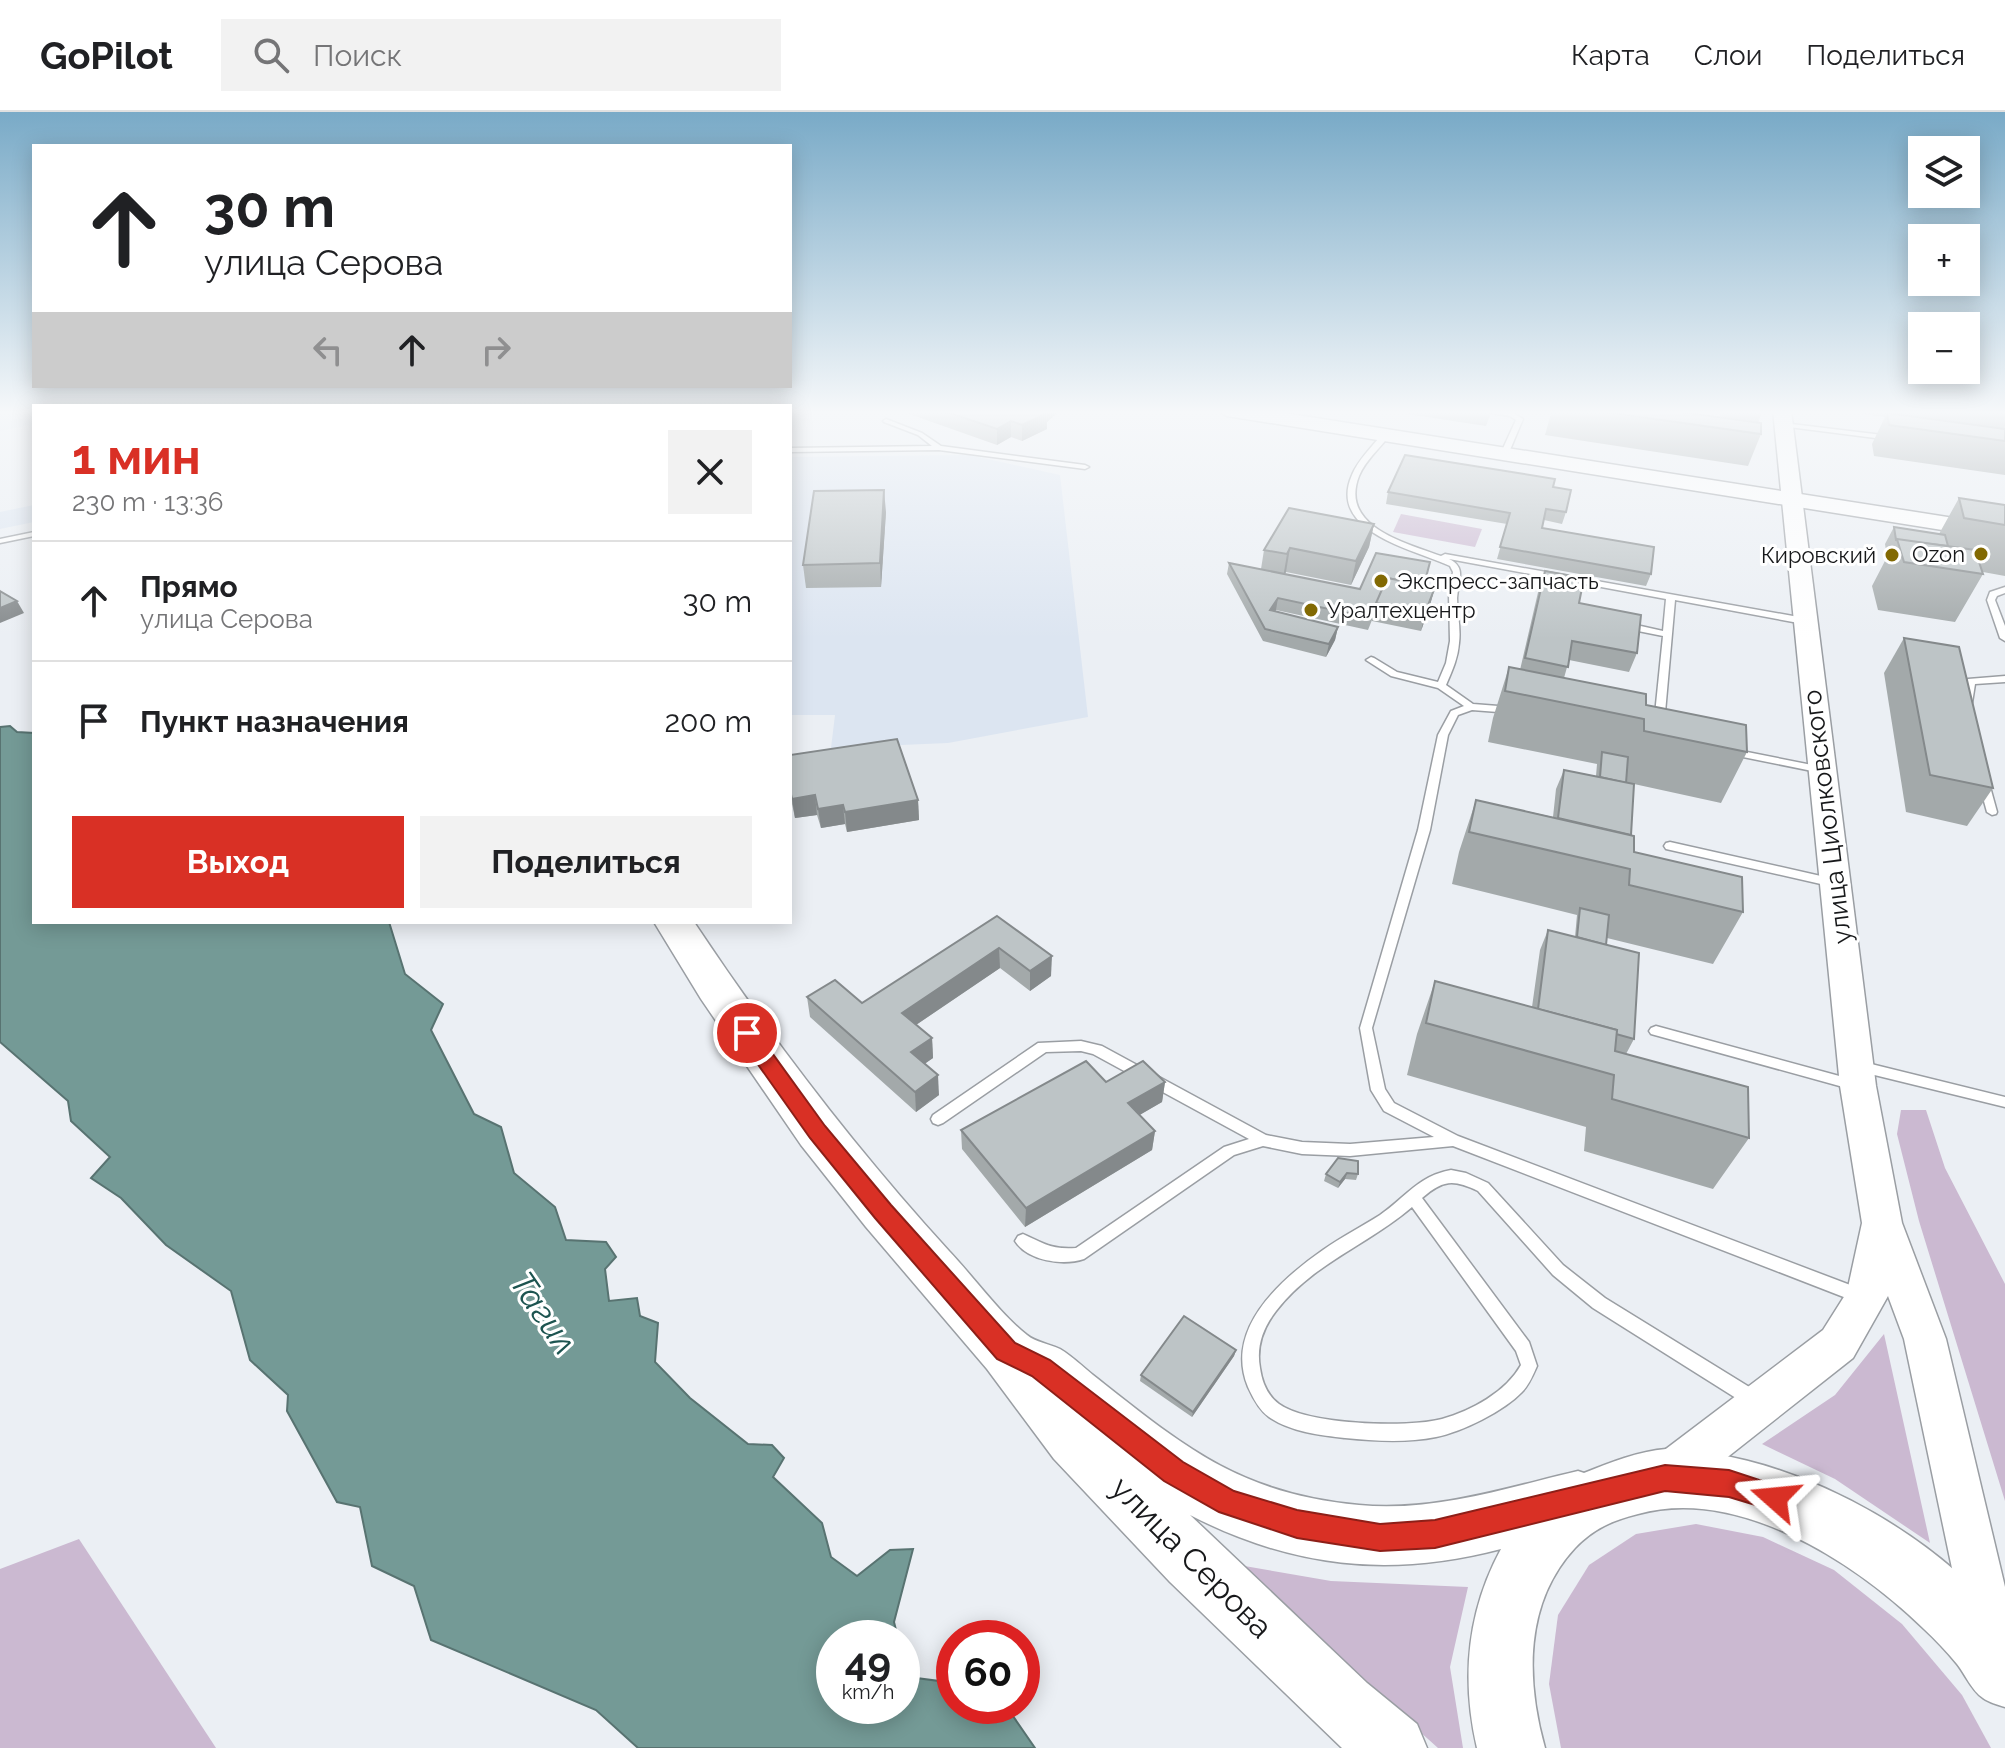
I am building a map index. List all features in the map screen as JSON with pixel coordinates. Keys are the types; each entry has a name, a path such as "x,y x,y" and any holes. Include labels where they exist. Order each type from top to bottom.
{"main road":[{"path":"1703,486 2005,533"},
{"name":"улица Серова","path":"675,924 723,999 818,1132 883,1212 1006,1351 1074,1439 1192,1560 1344,1706 1393,1748"},
{"name":"улица Серова","path":"1006,1351 1041,1368 1174,1471 1228,1503 1297,1524 1380,1538 1435,1534 1665,1478 1729,1483 1797,1505 1867,1542 1935,1596 2001,1669"},
{"path":"1511,1748 1505,1728 1500,1648 1516,1581 1547,1530 1594,1496"}],"street":[{"name":"улица Циолковского","path":"1789,486 1857,1075 1882,1223 1925,1339 2001,1669"},
{"name":"улица Циолковского","path":"1665,1478 1838,1344 1867,1298 1882,1223"}],"lane":[{"path":"1352,486 1358,520 1377,533 1433,553 1453,564 1457,572 1453,596 1455,641 1451,663 1441,686"},
{"path":"0,541 32,534"},
{"path":"1433,553 1804,621"},
{"path":"2005,590 1993,594 1991,600 2005,638"},
{"path":"1657,738 1671,596"},
{"path":"1612,620 1667,634"},
{"path":"1371,660 1394,674 1441,686 1471,707"},
{"path":"1968,720 1966,698 1971,681 2005,679"},
{"path":"1519,711 1471,707 1454,713 1443,735 1424,830 1366,1028 1378,1090 1389,1107 1453,1140 1867,1298"},
{"path":"1718,750 1822,770"},
{"path":"1981,772 1992,812"},
{"path":"1670,846 1834,883"},
{"path":"1656,1031 1857,1075 2005,1102"},
{"path":"938,1119 1043,1047 1081,1046 1097,1050 1263,1140 1302,1148 1350,1150 1453,1140"},
{"path":"1023,1241 1045,1254 1061,1257 1079,1254 1229,1151 1263,1140"},
{"path":"1412,1196 1523,1347 1529,1366 1518,1385 1494,1404 1438,1429 1357,1431 1310,1426 1273,1410 1258,1391 1248,1365 1251,1337 1300,1273 1339,1245 1396,1213 1412,1196 1423,1185 1446,1177 1469,1179 1483,1187 1558,1270 1599,1303 1761,1403"}],"shaded area":[{"path":"792,486 1061,486 1088,717 948,743 831,748 835,715 792,715"},
{"path":"32,505 32,522 0,529 0,512"},
{"path":"1401,514 1482,529 1475,547 1393,532"},
{"path":"1901,1110 1926,1110 1945,1168 2005,1284 2005,1501 1919,1221 1897,1134"},
{"path":"1884,1334 1930,1543 1835,1479 1762,1444 1835,1395"},
{"path":"1696,1524 1763,1537 1834,1570 1902,1624 1962,1695 1991,1748 1561,1748 1549,1684 1558,1615 1589,1565 1636,1534"},
{"path":"79,1539 216,1748 0,1748 0,1569"},
{"path":"1233,1564 1331,1581 1468,1587 1450,1667 1463,1748 1438,1748"}],"water":[{"name":"Тагил","path":"10,726 17,732 32,733 32,924 390,924 405,974 443,1004 431,1030 474,1114 501,1127 514,1173 555,1207 566,1240 606,1242 616,1257 605,1269 609,1301 637,1298 640,1316 658,1323 655,1362 690,1398 748,1444 772,1445 784,1458 773,1477 822,1523 831,1557 857,1576 890,1550 913,1549 895,1620 816,1620 816,1724 920,1724 920,1678 936,1681 936,1724 1018,1724 1035,1748 638,1748 596,1710 431,1640 414,1586 372,1566 360,1507 337,1502 287,1411 288,1395 250,1360 231,1291 166,1245 121,1198 91,1178 110,1157 71,1121 68,1101 0,1042 0,727"}],"building":[{"path":"1391,486 1553,486 1571,490 1566,512 1546,509 1542,528 1654,547 1651,574 1500,547 1510,513 1388,492"},
{"path":"884,490 880,563 803,565 814,491"},
{"path":"1959,498 2005,505 2005,525 1964,518"},
{"path":"1289,508 1374,524 1356,561 1290,548 1287,554 1264,550"},
{"path":"1894,527 1945,535 1948,546 1896,540"},
{"path":"1897,539 1975,550 1983,574 1904,562"},
{"path":"1376,553 1430,562 1424,585 1387,578 1371,618 1278,598 1270,610 1338,627 1329,644 1265,629 1229,563 1360,589"},
{"path":"1545,571 1584,578 1579,603 1641,615 1637,653 1572,641 1568,667 1525,658"},
{"path":"1387,578 1435,587 1425,613 1376,603"},
{"path":"0,591 17,601 0,608"},
{"path":"1904,638 1959,647 1993,788 1930,775"},
{"path":"1509,667 1646,694 1646,705 1746,725 1747,752 1644,731 1644,719 1505,691"},
{"path":"897,739 918,800 845,812 843,805 818,809 815,795 792,799 792,755"},
{"path":"1602,752 1628,757 1626,783 1600,777"},
{"path":"1564,770 1634,784 1631,835 1558,818"},
{"path":"1476,800 1634,836 1634,852 1742,877 1743,912 1629,885 1630,869 1469,832"},
{"path":"1580,908 1609,915 1606,945 1577,937"},
{"path":"997,916 1052,956 1030,971 999,948 902,1013 932,1038 911,1052 938,1075 915,1092 807,997 835,980 862,1003"},
{"path":"1548,930 1639,953 1634,1039 1616,1034 1617,1030 1538,1009"},
{"path":"1435,981 1617,1030 1615,1051 1748,1087 1749,1138 1612,1099 1614,1075 1426,1023"},
{"path":"1086,1061 1106,1082 1143,1061 1165,1082 1128,1103 1155,1131 1026,1208 961,1130"},
{"path":"1338,1158 1358,1161 1358,1174 1347,1173 1340,1182 1326,1174"},
{"path":"1184,1316 1236,1350 1193,1412 1141,1375"}],"place":[{"name":"Ozon","path":"1981,554"},
{"name":"Кировский","path":"1892,555"},
{"name":"Экспресс-запчасть","path":"1381,581"},
{"name":"Уралтехцентр","path":"1311,610"}],"route":[{"path":"747,1033 818,1132 883,1212 1006,1351 1041,1368 1174,1471 1228,1503 1297,1524 1380,1538 1435,1534 1665,1478 1729,1483 1775,1498"}]}
